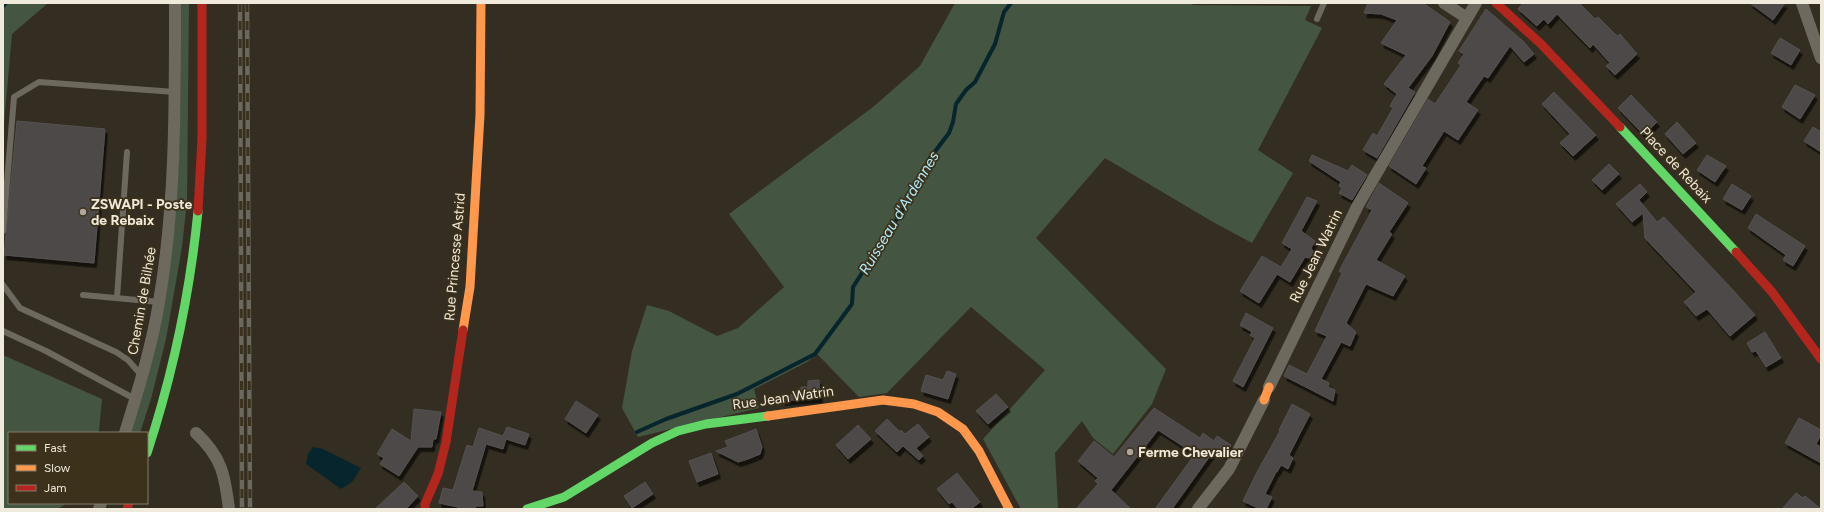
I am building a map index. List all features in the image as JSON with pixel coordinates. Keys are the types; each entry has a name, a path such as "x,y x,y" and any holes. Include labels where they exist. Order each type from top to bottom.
{"main road":[{"path":"148,450 171,372 186,299 195,238 200,184 202,3"},
{"name":"Rue Princesse Astrid","path":"425,509 425,504 438,474 446,442 470,287 480,115 481,3"},
{"name":"Place de Rebaix","path":"1496,3 1541,44 1772,292 1821,359"},
{"name":"Rue Jean Watrin","path":"1264,400 1269,387"},
{"name":"Rue Jean Watrin","path":"527,509 564,497 652,443 678,431 706,424 883,400 920,406 938,412 963,429 979,451 1009,509"}],"street":[{"name":"Chemin de Bilhée","path":"125,432 143,376 159,302 168,238 175,92 175,3"},
{"path":"1444,3 1466,18 1476,3"},
{"path":"1802,3 1821,58"},
{"name":"Rue Jean Watrin","path":"1269,387 1358,205 1466,18"},
{"name":"Rue Jean Watrin","path":"1198,509 1229,468 1264,400"},
{"path":"196,433 213,451 221,465 226,481 229,509"}],"lane":[{"path":"1317,19 1324,3"},
{"path":"3,231 14,97 39,82 175,92"},
{"path":"117,298 127,152"},
{"path":"3,285 20,308 116,352 128,360 143,376"},
{"path":"83,295 159,302"},
{"path":"3,331 46,351 135,399"}],"green space":[{"path":"3,3 48,3 12,34 3,135"},
{"path":"180,3 189,3 187,201 182,247 166,339 151,399 140,432 131,432 153,357 175,217 179,159 181,77"},
{"path":"955,3 1191,3 1193,5 1311,6 1305,20 1322,28 1258,150 1293,173 1252,243 1213,222 1105,158 1036,238 1166,369 1152,404 1113,454 1093,438 1082,421 1055,453 1058,509 1021,509 983,439 1045,370 971,307 887,393 859,397 817,354 807,362 754,389 759,408 638,437 622,408 632,351 647,305 669,311 717,336 738,328 784,287 729,214 873,107 920,66"},
{"path":"3,355 102,399 98,432 8,432 8,504 66,504 58,509 3,509"}],"water":[{"path":"313,447 323,449 361,468 353,481 341,489 306,464 308,454"}],"building":[{"path":"1368,3 1423,3 1450,22 1432,56 1408,88 1415,92 1377,158 1363,150 1373,133 1377,136 1393,108 1390,106 1397,94 1384,84 1406,55 1381,43 1397,20 1381,14 1364,13"},
{"path":"1523,3 1579,3 1595,19 1598,17 1617,36 1620,34 1637,54 1615,75 1606,66 1610,63 1593,44 1590,48 1557,14 1548,24 1544,19 1537,26 1518,9"},
{"path":"1750,3 1785,3 1773,20"},
{"path":"1486,9 1524,42 1534,54 1524,62 1510,46 1488,78 1484,76 1466,102 1478,110 1458,140 1444,131 1422,166 1426,168 1416,184 1389,166 1428,99 1435,104 1461,65 1458,63 1464,54 1459,51"},
{"path":"1780,38 1800,50 1791,65 1771,53"},
{"path":"1795,85 1815,95 1800,119 1782,107"},
{"path":"1554,92 1596,135 1573,156 1560,143 1570,134 1542,104"},
{"path":"1631,95 1657,122 1644,135 1618,108"},
{"path":"17,121 105,129 94,263 4,255"},
{"path":"1677,122 1696,143 1683,154 1665,134"},
{"path":"1813,127 1821,132 1821,152 1804,141"},
{"path":"1312,155 1348,171 1352,165 1367,175 1352,200 1339,193 1342,188 1339,186 1341,182 1309,161"},
{"path":"1707,155 1726,166 1715,182 1697,170"},
{"path":"1609,164 1619,174 1602,190 1592,180"},
{"path":"1379,183 1408,203 1389,232 1392,234 1376,260 1405,276 1393,296 1366,284 1346,323 1356,332 1350,346 1341,342 1321,379 1329,383 1328,387 1335,390 1333,401 1284,376 1289,365 1307,374 1327,336 1315,331 1342,273 1339,271 1372,210 1366,207"},
{"path":"1640,184 1647,192 1639,200 1657,222 1664,217 1755,315 1730,336 1707,309 1696,316 1684,302 1696,292 1645,238 1643,213 1632,222 1616,204"},
{"path":"1732,184 1751,196 1742,210 1723,199"},
{"path":"1307,197 1317,201 1301,231 1315,241 1311,248 1314,253 1309,258 1305,257 1290,282 1277,274 1259,303 1240,291 1262,256 1281,267 1292,249 1282,243"},
{"path":"1756,214 1805,246 1793,266 1783,260 1786,255 1748,228"},
{"path":"1246,313 1273,328 1243,387 1233,381 1255,338 1250,335 1252,332 1240,325"},
{"path":"1765,332 1781,358 1766,367 1756,351 1752,352 1747,343"},
{"path":"947,371 956,374 948,399 921,391 926,375 943,380"},
{"path":"819,380 820,398 782,401 802,387 808,387 808,381"},
{"path":"996,394 1008,407 988,424 976,411"},
{"path":"576,401 598,415 586,433 565,419"},
{"path":"1292,404 1310,414 1289,455 1293,458 1288,469 1281,465 1276,472 1265,494 1272,497 1266,509 1260,509 1243,501 1280,431 1279,430"},
{"name":"Ferme Chevalier","path":"1154,408 1200,438 1203,433 1214,441 1217,436 1231,445 1225,456 1215,449 1172,509 1155,509 1195,454 1158,430 1111,490 1131,509 1076,509 1098,484 1095,481 1098,478 1078,461 1094,441 1114,457"},
{"path":"414,409 441,412 436,439 433,439 432,447 418,447 399,476 380,464 384,458 377,454 392,429 411,441"},
{"path":"1799,418 1821,430 1821,435 1816,444 1821,447 1821,463 1785,443"},
{"path":"887,419 900,432 901,430 905,434 918,424 929,437 916,448 923,456 919,460 903,446 897,452 875,431"},
{"path":"858,425 871,439 848,459 836,445"},
{"path":"507,427 529,434 525,445 506,439 503,449 486,444 472,491 482,492 483,506 476,506 475,509 458,509 458,507 439,503 443,488 453,490 467,445 473,447 479,428 503,436"},
{"path":"756,429 762,447 760,454 738,462 716,451 728,447 725,441"},
{"path":"711,453 718,474 697,482 689,461"},
{"path":"957,473 980,502 971,509 958,509 952,502 949,504 937,489"},
{"path":"404,482 418,496 406,509 375,509"},
{"path":"645,482 653,494 632,508 624,496"},
{"path":"1796,493 1803,498 1805,496 1821,509 1782,509"}],"waterway":[{"path":"3,6 6,3"},
{"name":"Ruisseau d'Ardennes","path":"637,432 666,419 737,394 815,354 852,304 853,287 909,200 930,158 949,133 953,122 956,104 966,90 975,82 995,44 1004,12 1011,3"}],"railway":[{"path":"240,3 242,509"},
{"path":"247,3 250,509"}],"traffic: fast":[{"path":"1620,127 1736,252"},
{"path":"148,450 165,393 179,333 195,242 198,211"},
{"path":"527,509 564,497 652,443 678,431 706,424 768,416"}],"traffic: slow":[{"path":"463,330 470,287 480,115 481,3"},
{"path":"1264,400 1269,387"},
{"path":"768,416 883,400 914,404 938,412 963,429 979,451 1009,509"}],"traffic: jam":[{"path":"198,211 202,139 202,3"},
{"path":"1496,3 1541,44 1620,127"},
{"path":"1736,252 1772,292 1821,359"},
{"path":"425,509 425,504 438,474 446,442 463,330"},
{"path":"127,509 129,504"}],"place":[{"name":"ZSWAPI - Poste de Rebaix","path":"83,212"},
{"name":"Ferme Chevalier","path":"1130,452"}]}
